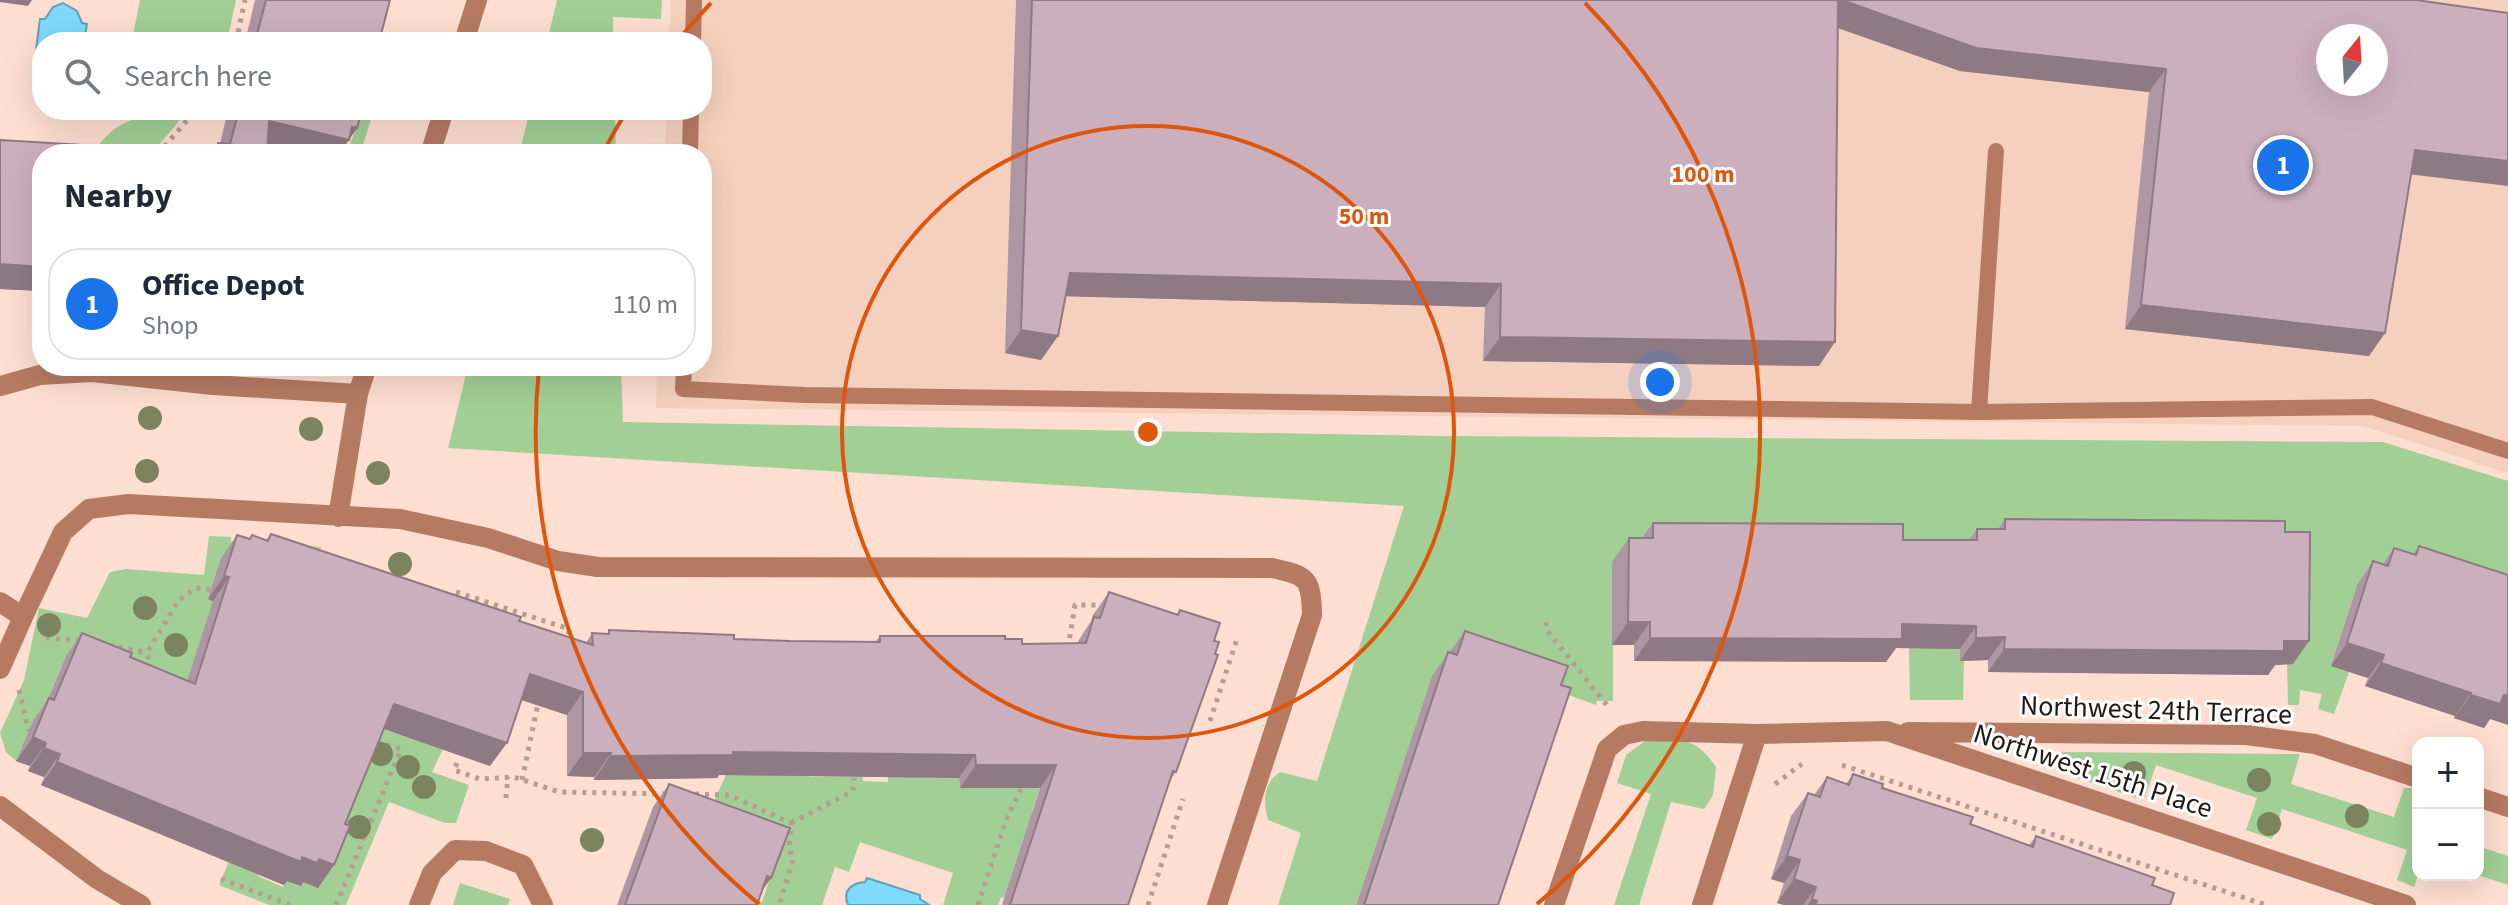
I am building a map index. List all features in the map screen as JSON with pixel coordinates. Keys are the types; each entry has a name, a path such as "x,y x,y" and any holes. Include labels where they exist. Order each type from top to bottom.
{"street":[{"path":"467,32 477,0"},
{"path":"433,144 441,120"},
{"path":"0,386 36,376"},
{"path":"129,376 213,385 358,394"},
{"path":"338,517 358,394 364,376"},
{"path":"0,669 63,532 89,509 128,504 400,519 488,538 558,561 598,567 1272,568 1299,574 1311,589 1312,615 1217,905"},
{"path":"0,602 23,617"},
{"name":"Northwest 15th Place","path":"1631,733 1887,731 2406,905"},
{"name":"Northwest 24th Terrace","path":"1887,731 2246,735 2315,744 2412,776"},
{"path":"1554,905 1607,749 1631,733"},
{"path":"1702,905 1757,734"},
{"path":"2484,799 2508,807"},
{"path":"0,806 97,879 141,905"},
{"path":"419,905 432,873 455,850 486,851 523,865 543,905"}],"lane":[{"path":"693,32 694,0"},
{"path":"690,144 691,120"},
{"path":"1979,412 1996,151"},
{"path":"684,376 683,389 805,395 1979,412 2372,407 2508,451"}],"path":[{"path":"238,32 245,0"},
{"path":"167,144 187,120"},
{"path":"1064,662 1074,626 1075,605 1116,605 1117,568"},
{"path":"155,680 147,653 178,601 196,588 211,590"},
{"path":"456,592 569,629 566,645 577,645"},
{"path":"1546,622 1546,629 1631,733"},
{"path":"1210,721 1238,636"},
{"path":"39,638 97,643 147,653"},
{"path":"18,685 29,731"},
{"path":"522,780 539,696"},
{"path":"336,905 401,749 358,738"},
{"path":"1772,795 1776,781 1807,761"},
{"path":"457,763 454,770 480,779 508,777 559,792 729,795 791,823"},
{"path":"1839,764 2266,905"},
{"path":"506,798 508,777"},
{"path":"791,823 853,791 854,778"},
{"path":"978,905 1006,820 1024,780"},
{"path":"1148,905 1183,799"},
{"path":"779,905 793,860 789,848 791,823"},
{"path":"221,879 290,905"}],"shaded area":[{"path":"671,0 2508,0 2508,473 2363,426 656,408 657,376 712,376 712,144 665,144 667,120 712,120 712,32 669,32"}],"green space":[{"path":"140,0 236,0 229,32 134,32"},
{"path":"557,0 662,0 661,19 613,17 613,32 549,32"},
{"path":"134,120 180,120 160,144 100,144 121,125"},
{"path":"359,120 371,120 363,144 350,144"},
{"path":"528,120 615,120 616,144 522,144"},
{"path":"466,376 621,376 623,422 1439,436 2383,442 2508,481 2508,601 2357,585 2337,647 2345,670 2349,672 2334,714 2318,709 2322,694 2300,690 2299,705 2288,705 2287,664 1961,553 1960,660 1964,661 1963,700 1910,700 1909,648 1613,562 1613,701 1597,701 1596,705 1552,689 1432,676 1356,905 1278,905 1301,833 1268,820 1265,806 1267,787 1280,772 1317,781 1404,506 448,448"},
{"path":"209,536 231,537 231,542 321,547 309,587 213,601 337,714 443,749 432,772 469,785 456,823 445,823 389,802 346,905 269,905 219,885 233,852 260,870 258,876 283,887 286,880 300,886 66,656 38,723 33,722 16,761 6,752 0,733 24,680 39,608 87,618 110,572 126,569 204,575"},
{"path":"1645,741 1686,742 1700,749 1716,767 1713,795 1704,809 1671,802 1639,905 1614,905 1651,794 1617,783 1626,755"},
{"path":"2063,752 2300,754 2291,784 2394,817 2404,788 2412,788 2414,887 2397,880 2407,850 2282,809 2272,839 2246,830 2257,798 2156,765 2145,797 2136,798 2059,771 2055,756"},
{"path":"809,765 809,777 862,774 863,781 888,782 888,777 909,777 928,770 928,778 959,778 960,788 1046,770 1032,811 1027,905 1001,897 998,905 943,905 953,873 860,842 849,872 835,867 822,905 749,905 751,899 762,902 770,878 706,819 726,775"},
{"path":"2484,848 2508,856 2508,885 2484,877"},
{"path":"460,883 510,899 508,905 453,905"}],"water":[{"path":"63,3 77,11 82,23 87,24 86,32 38,32 40,19 45,19 53,7"},
{"path":"867,878 920,895 920,899 929,905 848,905 846,895 849,888 865,882"}],"building":[{"path":"266,0 390,0 382,32 258,32"},
{"path":"1032,0 1838,0 1835,342 1500,337 1501,284 1070,273 1058,336 1021,330"},
{"path":"1842,0 2416,0 2508,13 2508,161 2415,150 2385,333 2141,305 2166,69 1976,48"},
{"path":"236,120 359,120 357,128 352,127 349,140 269,121 268,144 230,144"},
{"path":"0,140 67,144 32,144 32,266 0,264"},
{"path":"2005,519 2285,521 2285,532 2310,532 2309,641 2284,641 2284,651 2004,649 2005,637 1976,638 1976,626 1902,624 1902,639 1650,638 1650,622 1628,622 1629,538 1653,538 1653,523 1903,524 1903,540 1977,540 1977,529 2005,529"},
{"path":"271,534 521,617 519,621 593,645 592,633 609,634 609,630 734,635 734,639 790,641 880,642 880,636 1005,636 1005,639 1022,639 1022,644 1086,643 1094,617 1100,618 1109,592 1178,615 1180,610 1220,623 1214,641 1219,642 1215,654 1218,655 1176,772 1173,771 1128,905 1010,905 1056,765 976,765 975,755 733,752 733,755 610,756 611,753 583,753 583,692 530,674 507,743 394,704 345,824 350,826 334,865 302,857 301,862 57,762 60,754 44,748 46,743 33,737 49,698 54,700 82,633 195,684 229,577 224,576 237,535 250,539 252,535 268,541"},
{"path":"2419,546 2508,575 2508,696 2504,695 2500,704 2381,663 2384,655 2347,643 2373,561 2388,566 2394,548 2416,555"},
{"path":"1465,631 1568,666 1561,685 1571,688 1498,905 1364,905 1448,652 1457,655"},
{"path":"1853,774 1883,784 1882,788 1973,817 1970,824 2033,847 2036,836 2155,878 2152,885 2174,893 2170,905 1815,905 1817,901 1812,899 1816,887 1794,879 1800,860 1787,856 1808,793 1820,797 1827,777 1849,785"},
{"path":"669,784 790,828 757,905 625,905"}],"place":[{"name":"Office Depot","path":"2283,165"}]}
